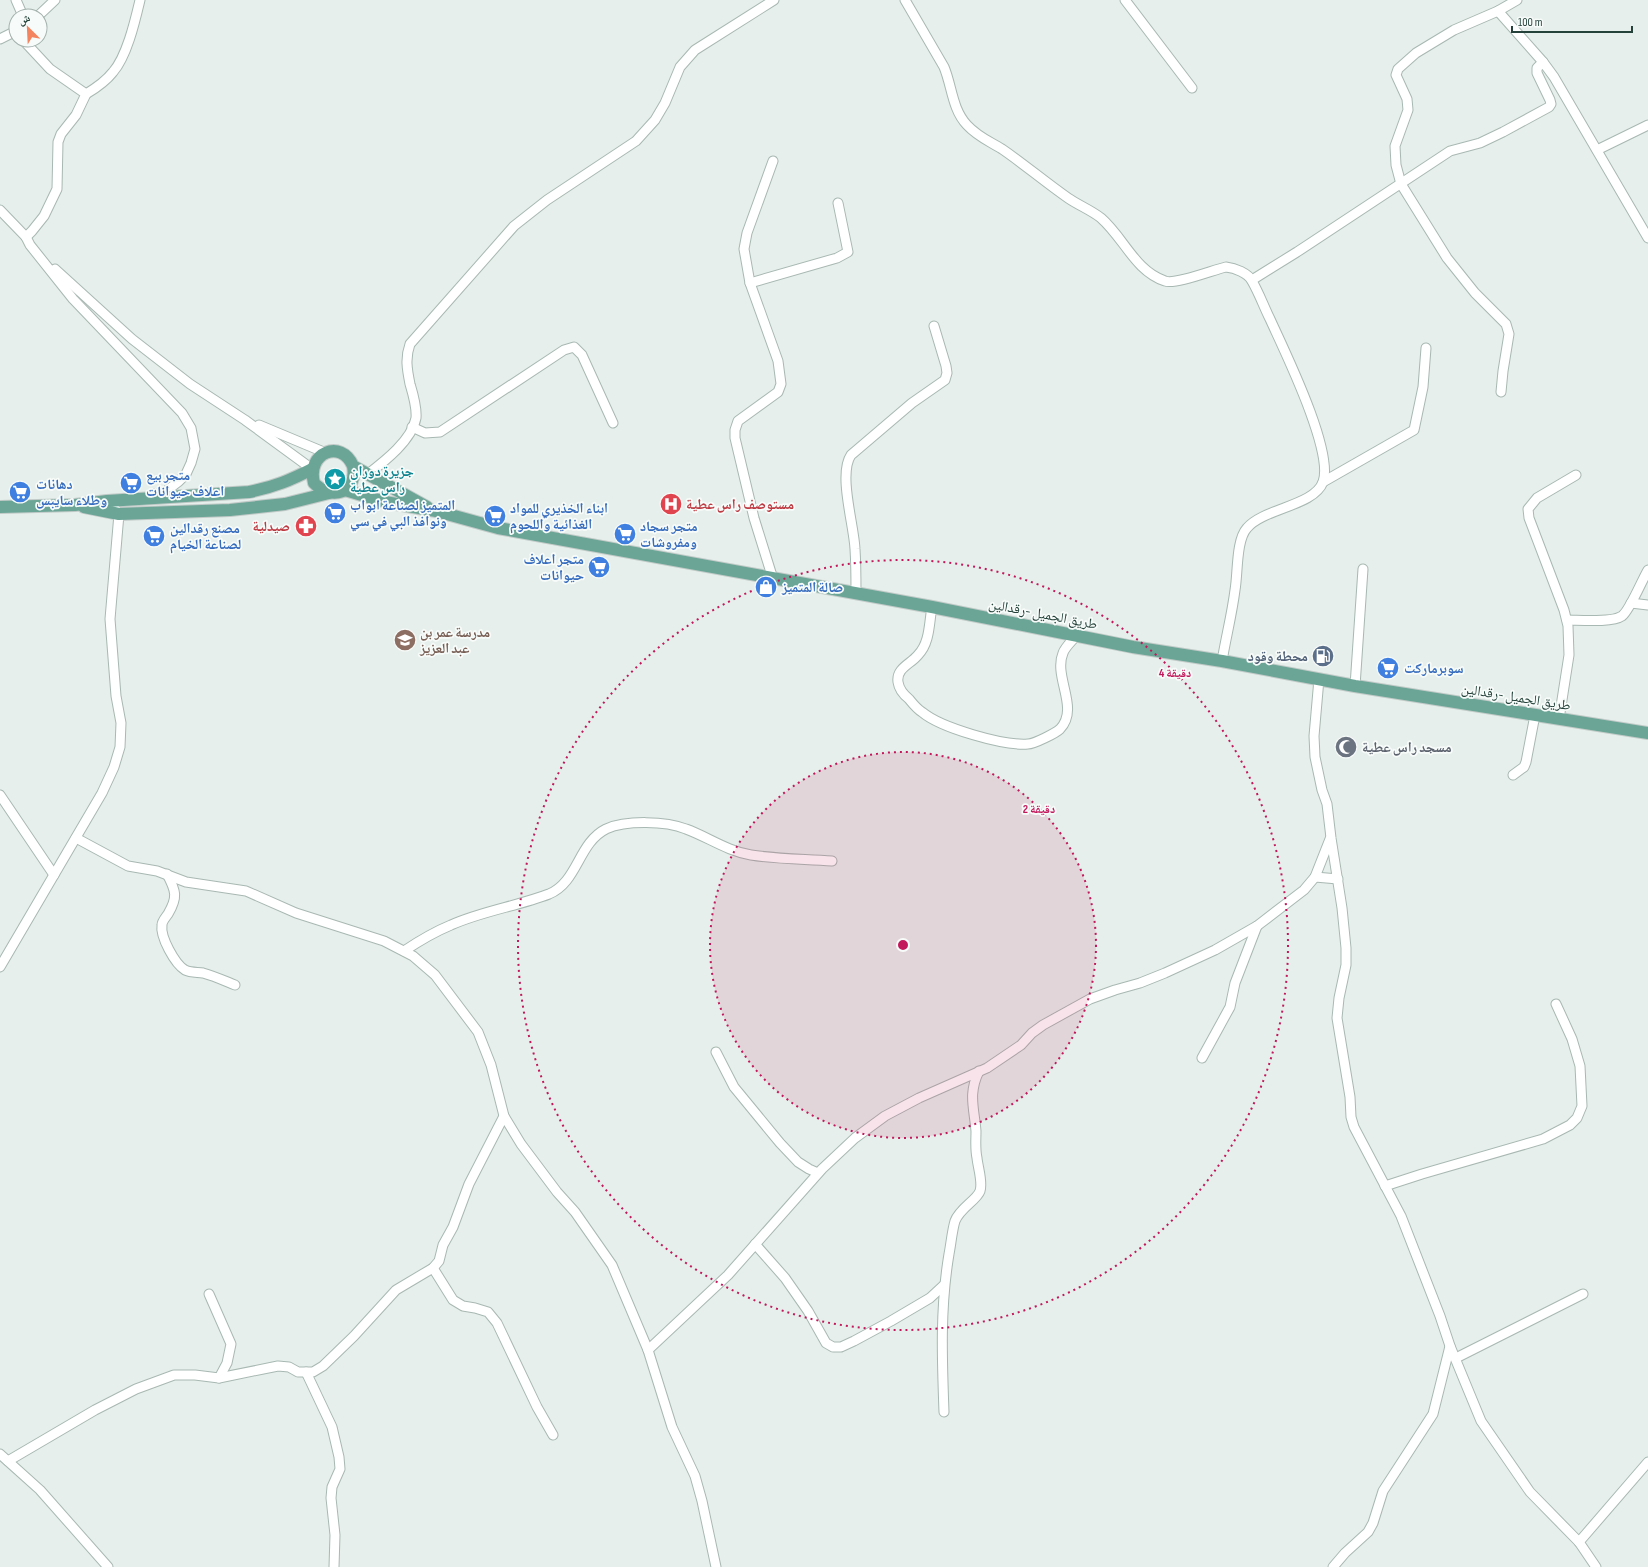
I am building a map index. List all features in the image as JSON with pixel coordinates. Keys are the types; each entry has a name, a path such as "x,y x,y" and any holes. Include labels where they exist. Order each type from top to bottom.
{"main road":[{"path":"329,493 314,483 312,469 317,459 326,453 337,452 347,457 354,466 436,511"},
{"path":"345,490 352,482 354,477 354,466"},
{"path":"0,507 75,505 107,500 249,492 267,489 286,483 312,469"},
{"path":"75,505 119,514 230,510 285,504 345,490 384,502 436,511"},
{"name":"طريق الجميل -رقدالين","path":"436,511 498,528 932,607 1076,636 1355,686 1648,734"}],"street":[{"path":"47,8 56,0"},
{"path":"28,241 32,231 44,216 57,190 58,142 61,134 76,115 86,94 97,87 114,72 132,31 140,0"},
{"path":"368,474 393,454 412,427 416,418 416,410 406,355 410,344 514,226 547,200 636,142 655,120 665,103 680,67 695,50 774,0"},
{"path":"906,0 944,67 948,76 956,108 966,124 980,138 1001,149 1079,206 1100,218 1120,239 1139,265 1154,277 1167,282 1176,281 1226,267 1233,268 1252,280 1302,391 1325,464 1323,482"},
{"path":"1125,0 1192,88"},
{"path":"1501,392 1503,371 1509,344 1509,334 1506,324 1475,293 1447,258 1401,184 1396,165 1395,146 1408,110 1406,99 1396,75 1398,69 1416,53 1454,30 1498,11 1517,0"},
{"path":"1498,11 1543,62 1554,77 1648,238"},
{"path":"30,48 50,69 86,94"},
{"path":"1252,280 1450,151 1462,146 1480,143 1549,107 1551,104 1550,100 1537,73 1537,68 1543,62"},
{"path":"1597,150 1648,125"},
{"path":"773,161 747,233 744,249 750,284 778,361 781,384 778,392 738,421 735,430 735,438 754,518 773,579"},
{"path":"750,284 837,258 848,252 838,204"},
{"path":"0,210 28,241 92,304 132,339 190,384 245,420 312,469"},
{"path":"28,241 73,299 182,413 191,428 194,449 186,474 165,492 119,500"},
{"path":"856,593 855,548 846,476 848,461 852,455 912,403 945,380 947,373 946,366 934,326"},
{"path":"412,427 425,433 440,432 564,350 574,347 582,354 613,423"},
{"path":"1222,661 1236,589 1241,538 1246,529 1255,520 1301,501 1314,493 1323,482 1414,430 1423,387 1426,348"},
{"path":"245,420 326,453"},
{"path":"1559,719 1569,655 1567,620 1529,518 1528,509 1537,498 1576,475"},
{"path":"0,967 102,793 114,767 120,747 121,723 116,696 110,618 119,514 107,500"},
{"path":"1355,686 1363,569"},
{"path":"1567,620 1616,619 1622,616 1631,603 1648,570"},
{"path":"1631,603 1648,606"},
{"path":"932,607 925,646 918,656 902,668 897,676 898,684 904,694 922,713 944,725 1009,744 1030,744 1060,730 1067,720 1068,706 1061,668 1063,653 1076,636"},
{"path":"1319,679 1314,736 1315,757 1322,790 1327,804 1342,908 1346,965 1339,998 1338,1018 1350,1097 1351,1117 1354,1127 1401,1216 1440,1316 1450,1346 1481,1422 1530,1492 1579,1542 1596,1567"},
{"path":"1513,775 1524,768 1535,715"},
{"path":"0,795 54,875"},
{"path":"404,951 428,936 452,924 550,893 568,881 581,855 598,835 615,826 643,823 671,824 686,829 735,851 750,855 832,861"},
{"path":"76,838 128,866 167,874 186,882 246,891 296,913 384,941 413,956 436,975 478,1032 491,1065 504,1116 530,1156 557,1192 575,1212 612,1265 648,1350 672,1427 695,1476 716,1567"},
{"path":"648,1350 728,1275 818,1173 855,1138 885,1116 919,1098 979,1071 1011,1052 1043,1025 1090,999 1140,983 1165,973 1215,950 1257,926 1295,898 1316,877 1331,838"},
{"path":"167,874 174,888 175,897 174,905 162,924 163,935 178,965 187,971 204,973 235,985"},
{"path":"1316,877 1338,879"},
{"path":"1202,1058 1230,1007 1235,983 1257,926"},
{"path":"1385,1186 1543,1139 1560,1132 1577,1118 1582,1106 1580,1066 1572,1039 1556,1004"},
{"path":"716,1052 734,1087 776,1138 798,1162 808,1169 818,1173"},
{"path":"944,1412 942,1349 944,1285 955,1222 966,1205 980,1192 972,1092 973,1083 979,1071"},
{"path":"8,1461 88,1414 136,1389 174,1376 195,1375 219,1378 278,1366 289,1367 298,1372 313,1372 323,1366 396,1290 433,1268 439,1260 443,1245 453,1227 469,1184 504,1116"},
{"path":"755,1244 785,1278 808,1311 826,1343 833,1347 841,1347 891,1321 930,1298 944,1285"},
{"path":"433,1268 453,1300 463,1306 488,1312 497,1323 526,1384 553,1435"},
{"path":"209,1294 231,1344 227,1362 219,1378"},
{"path":"1456,1358 1583,1294"},
{"path":"1332,1567 1368,1532 1373,1523 1383,1491 1433,1414 1450,1346"},
{"path":"306,1372 332,1427 339,1457 340,1469 332,1487 331,1498 336,1535 334,1567"},
{"path":"0,1454 40,1490 108,1567"},
{"path":"1579,1542 1648,1462"}],"place":[{"name":"جزيرة دوران راس عطية","path":"335,479"},
{"name":"متجر بيع اعلاف حيوانات","path":"131,483"},
{"name":"دهانات وطلاء سايبس","path":"20,492"},
{"name":"مستوصف راس عطية","path":"671,504"},
{"name":"المتميز لصناعة ابواب ونوافذ البي في سي","path":"335,513"},
{"name":"ابناء الخذيري للمواد الغذائية واللحوم","path":"495,516"},
{"name":"صيدلية","path":"306,526"},
{"name":"متجر سجاد ومفروشات","path":"625,534"},
{"name":"مصنع رقدالين لصناعة الخيام","path":"154,536"},
{"name":"متجر اعلاف حيوانات","path":"599,567"},
{"name":"صالة المتميز","path":"766,587"},
{"name":"مدرسة عمر بن عبد العزيز","path":"405,640"},
{"name":"محطة وقود","path":"1323,656"},
{"name":"سوبرماركت","path":"1388,668"},
{"name":"مسجد راس عطية","path":"1346,747"}]}
